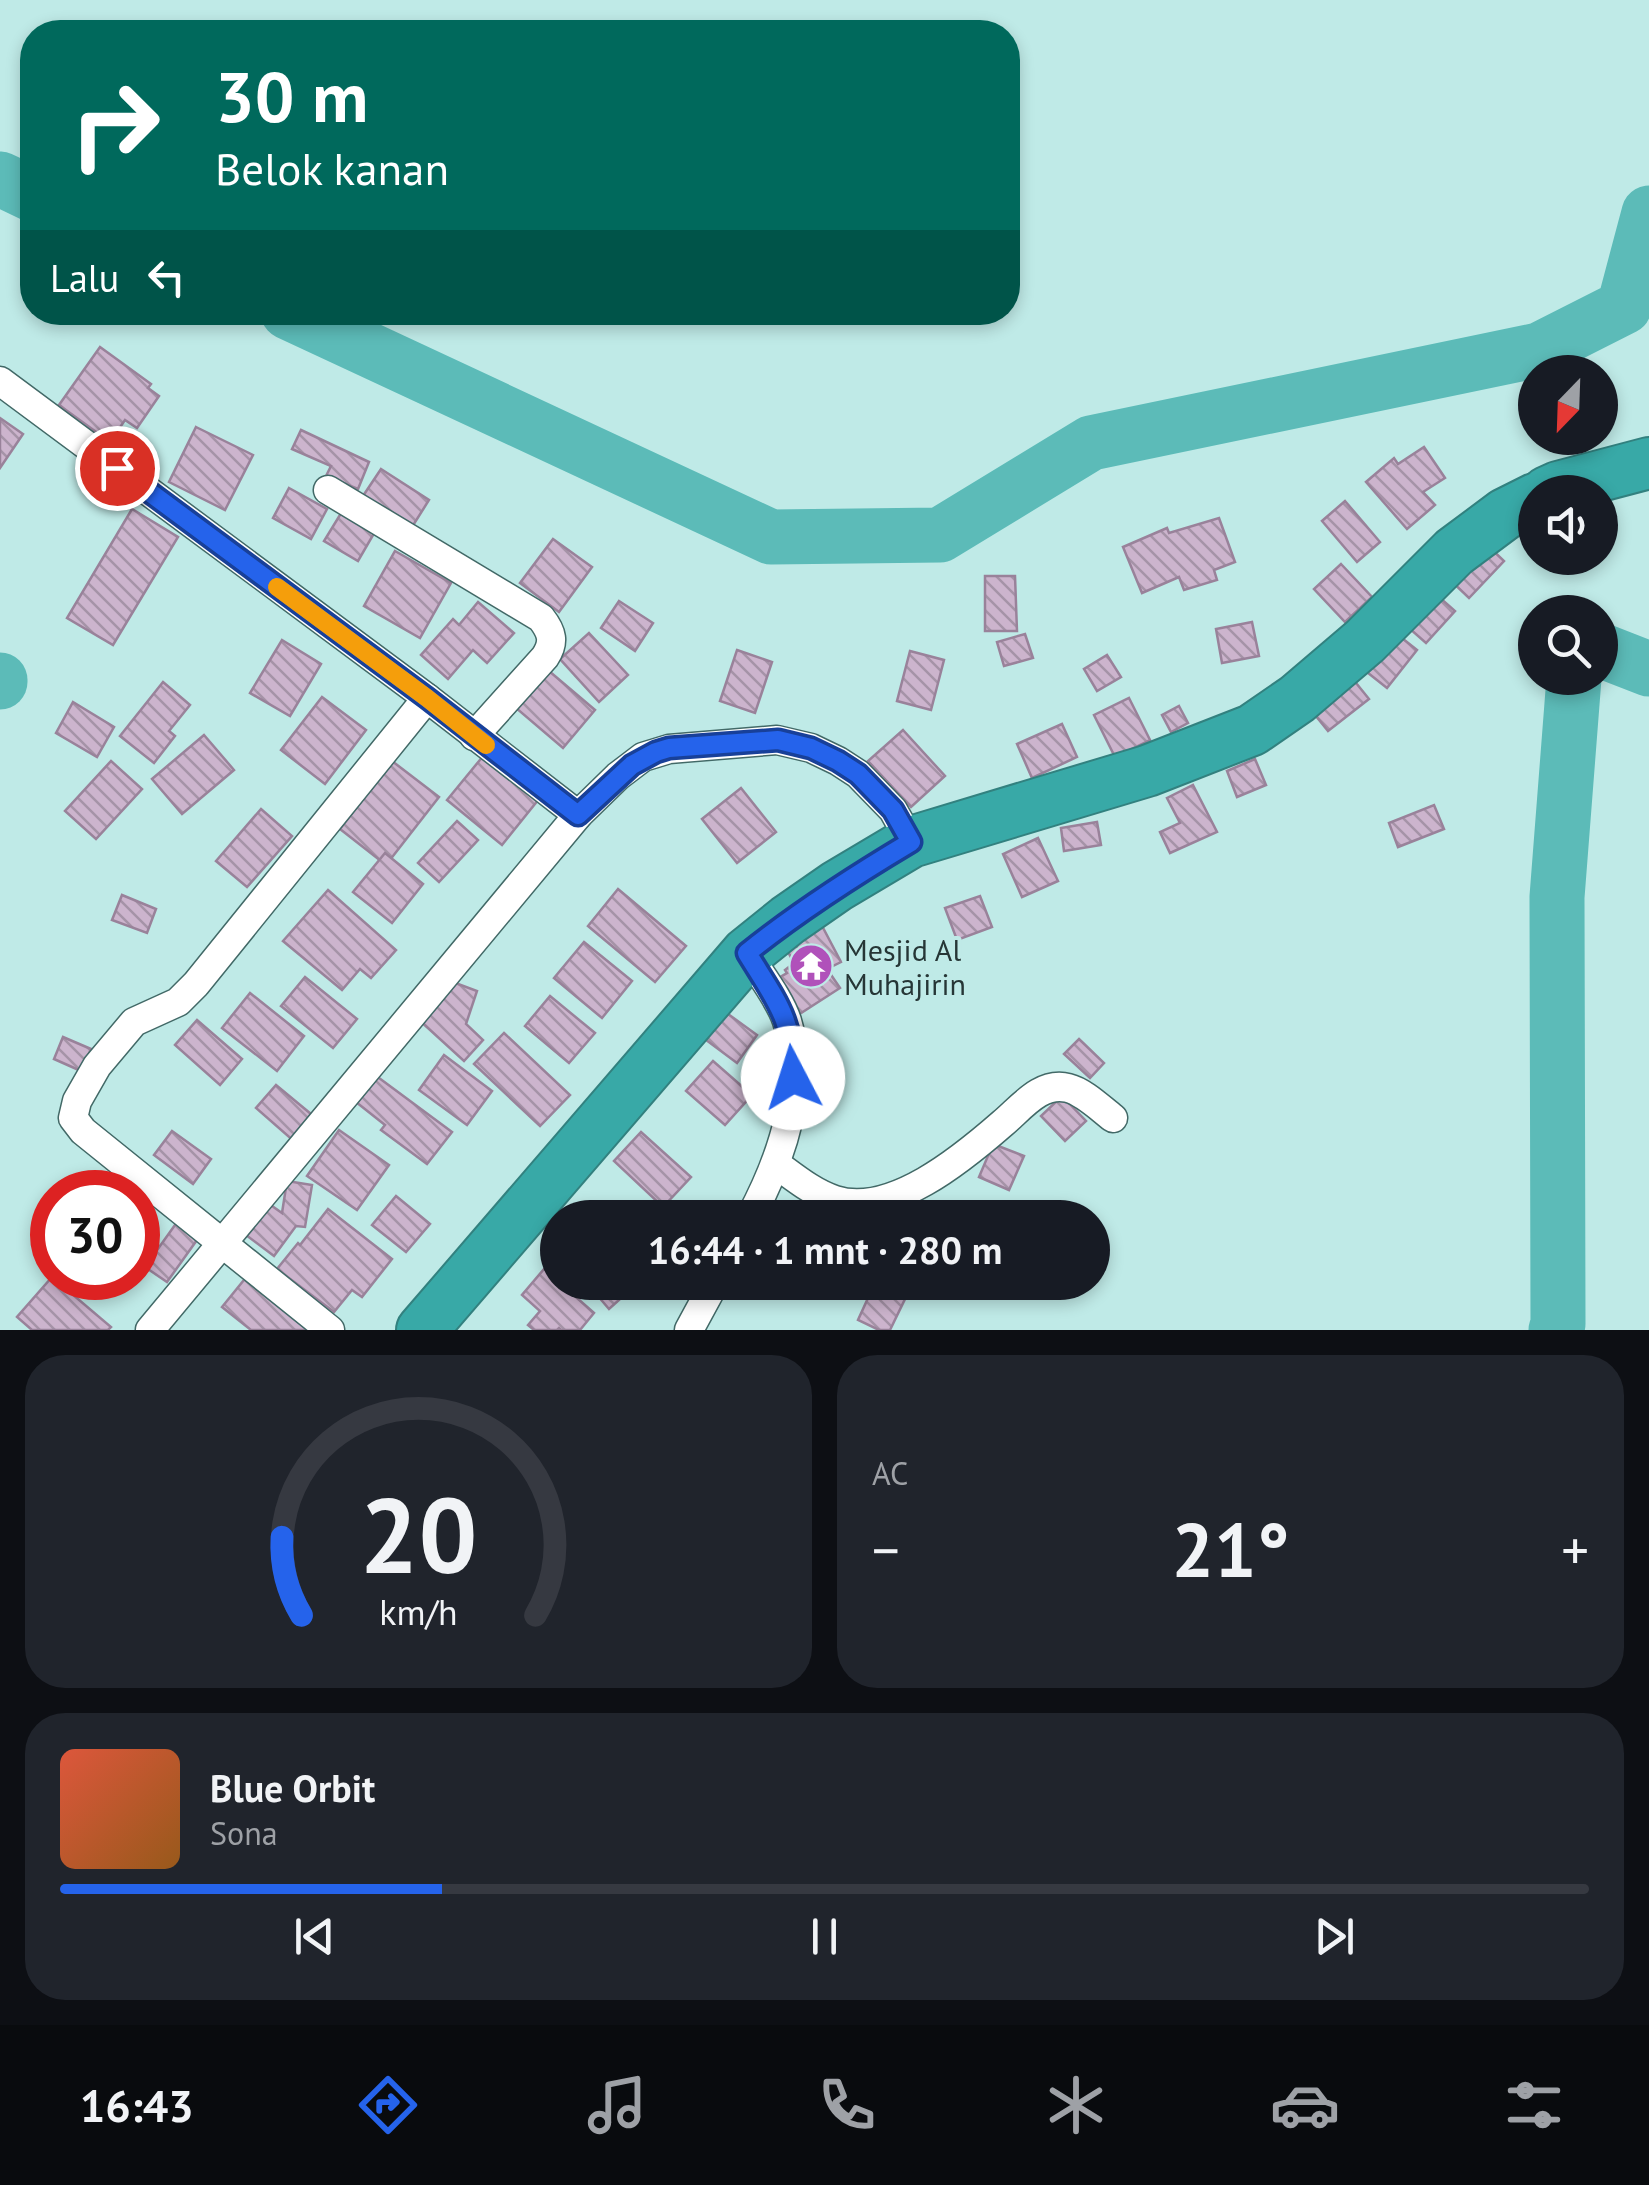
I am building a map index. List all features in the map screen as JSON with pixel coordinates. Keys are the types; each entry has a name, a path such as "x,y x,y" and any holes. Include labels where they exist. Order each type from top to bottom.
{"highway":[{"path":"1604,475 1649,463"},
{"path":"422,1330 747,953 788,920 911,842 1147,771 1252,730 1297,699 1364,641 1454,552 1518,508"}],"street":[{"path":"0,381 578,815"},
{"path":"328,490 541,618 550,630 552,638 545,658 474,736"},
{"path":"330,1330 83,1131 73,1118 77,1102 97,1066 134,1022 178,1002 196,984 427,698"},
{"path":"150,1330 578,815 632,765 669,748 778,740 811,748 858,774 893,810 911,842"},
{"path":"747,953 786,1018 794,1056 792,1100 776,1164 759,1200"},
{"path":"776,1164 802,1184 836,1201 864,1204 897,1196 927,1180 1027,1101 1050,1088 1068,1088 1113,1118"},
{"path":"689,1330 705,1300"}],"building":[{"path":"100,347 151,384 148,388 159,396 137,428 125,420 110,442 59,405"},
{"path":"0,418 23,434 0,468"},
{"path":"196,427 253,455 225,510 169,482"},
{"path":"301,430 369,462 358,489 326,476 331,466 292,449"},
{"path":"1424,447 1445,478 1423,492 1435,505 1407,529 1366,482 1394,458 1398,464"},
{"path":"381,469 429,500 412,527 363,496"},
{"path":"289,488 327,509 311,539 273,518"},
{"path":"1345,501 1380,542 1357,562 1322,521"},
{"path":"132,509 178,537 113,645 67,618"},
{"path":"343,510 376,530 358,561 324,541"},
{"path":"1219,518 1235,562 1214,570 1217,580 1184,590 1179,577 1142,593 1123,547 1167,528 1169,533"},
{"path":"553,539 592,567 559,612 520,583"},
{"path":"1483,541 1504,561 1469,598 1448,578"},
{"path":"395,551 451,583 420,638 364,606"},
{"path":"1341,564 1372,597 1345,622 1314,589"},
{"path":"985,576 1015,576 1017,631 985,631"},
{"path":"1430,589 1455,611 1426,643 1401,621"},
{"path":"619,601 653,623 635,651 601,628"},
{"path":"478,602 514,633 487,663 473,650 448,679 421,655 453,619 459,625"},
{"path":"1252,622 1259,656 1222,663 1216,629"},
{"path":"1388,627 1417,650 1387,688 1358,665"},
{"path":"589,633 628,675 599,702 560,659"},
{"path":"1025,634 1033,658 1004,666 997,642"},
{"path":"282,640 321,664 290,716 250,693"},
{"path":"737,650 772,662 755,713 720,701"},
{"path":"910,651 944,660 931,710 897,701"},
{"path":"1107,655 1121,677 1097,691 1084,669"},
{"path":"549,671 595,710 563,748 516,708"},
{"path":"1348,673 1369,699 1328,731 1307,705"},
{"path":"163,682 190,705 169,731 175,736 154,763 120,736"},
{"path":"322,697 366,730 325,784 281,750"},
{"path":"1129,698 1150,740 1115,757 1094,715"},
{"path":"73,702 114,727 97,757 56,733"},
{"path":"1179,706 1188,723 1171,732 1162,715"},
{"path":"1062,724 1077,757 1032,778 1017,744"},
{"path":"903,730 945,776 911,807 868,761"},
{"path":"204,735 234,770 182,814 152,779"},
{"path":"484,755 539,799 502,845 447,800"},
{"path":"1255,759 1266,785 1237,797 1227,771"},
{"path":"111,761 142,789 96,839 65,811"},
{"path":"392,761 439,797 386,865 340,829"},
{"path":"1193,785 1217,832 1170,853 1160,832 1180,823 1167,798"},
{"path":"741,788 776,832 737,863 702,819"},
{"path":"1434,805 1444,829 1398,847 1389,823"},
{"path":"261,809 292,836 247,887 216,861"},
{"path":"457,821 478,840 439,882 418,863"},
{"path":"1097,822 1101,845 1064,851 1061,828"},
{"path":"1038,838 1058,881 1022,897 1003,854"},
{"path":"385,853 423,884 392,923 353,892"},
{"path":"618,889 686,946 655,982 588,926"},
{"path":"328,890 396,950 371,978 360,969 342,990 283,941"},
{"path":"122,895 156,909 147,933 112,920"},
{"path":"980,896 992,927 957,940 945,908"},
{"name":"Mesjid Al Muhajirin","path":"820,922 841,962 827,969 840,988 798,1015 775,980 794,963 782,941"},
{"path":"584,942 632,981 602,1018 554,978"},
{"path":"305,977 357,1019 333,1048 281,1006"},
{"path":"442,978 477,991 466,1024 483,1040 464,1061 418,1019"},
{"path":"250,993 304,1036 277,1071 222,1028"},
{"path":"550,996 595,1033 569,1063 525,1026"},
{"path":"717,1006 757,1035 737,1063 698,1034"},
{"path":"197,1020 242,1059 220,1085 175,1045"},
{"path":"504,1033 570,1095 540,1126 474,1064"},
{"path":"63,1037 91,1049 81,1071 54,1059"},
{"path":"1079,1039 1104,1063 1090,1078 1064,1054"},
{"path":"444,1055 492,1091 467,1125 419,1090"},
{"path":"713,1061 752,1095 725,1125 686,1091"},
{"path":"375,1075 452,1132 427,1164 381,1130 385,1125 356,1102"},
{"path":"276,1085 317,1119 296,1143 256,1108"},
{"path":"1062,1096 1086,1121 1065,1141 1041,1116"},
{"path":"339,1130 389,1165 357,1210 307,1176"},
{"path":"172,1131 211,1159 193,1184 154,1155"},
{"path":"641,1132 691,1177 670,1200 656,1200 614,1161"},
{"path":"993,1144 1024,1156 1009,1190 979,1177"},
{"path":"287,1181 312,1185 305,1227 296,1226 274,1256 242,1232 265,1201 282,1213"},
{"path":"396,1196 430,1224 406,1252 372,1225"},
{"path":"328,1209 392,1259 362,1297 352,1290 334,1312 277,1269"},
{"path":"180,1218 202,1233 167,1282 160,1277 160,1246"},
{"path":"540,1274 540,1300 579,1300 594,1313 580,1330 534,1330 528,1325 540,1311 522,1295"},
{"path":"248,1275 316,1330 251,1330 222,1307"},
{"path":"32,1300 79,1300 111,1327 32,1330 17,1317"},
{"path":"601,1300 619,1300 609,1309"},
{"path":"867,1300 905,1300 890,1330 879,1330 858,1320"}],"waterway":[{"path":"0,179 20,188"},
{"path":"316,325 771,537 940,535 1091,443 1539,350 1624,307 1649,213"},
{"path":"1618,657 1649,669"},
{"path":"1556,1330 1557,897 1573,695"}],"slow traffic":[{"path":"277,587 486,745"}],"place":[{"name":"Mesjid Al Muhajirin","path":"811,966"}],"route":[{"path":"117,468 578,815 632,765 669,748 778,740 811,748 858,774 893,810 911,842 837,886 747,953 786,1018 794,1056 793,1078"}]}
